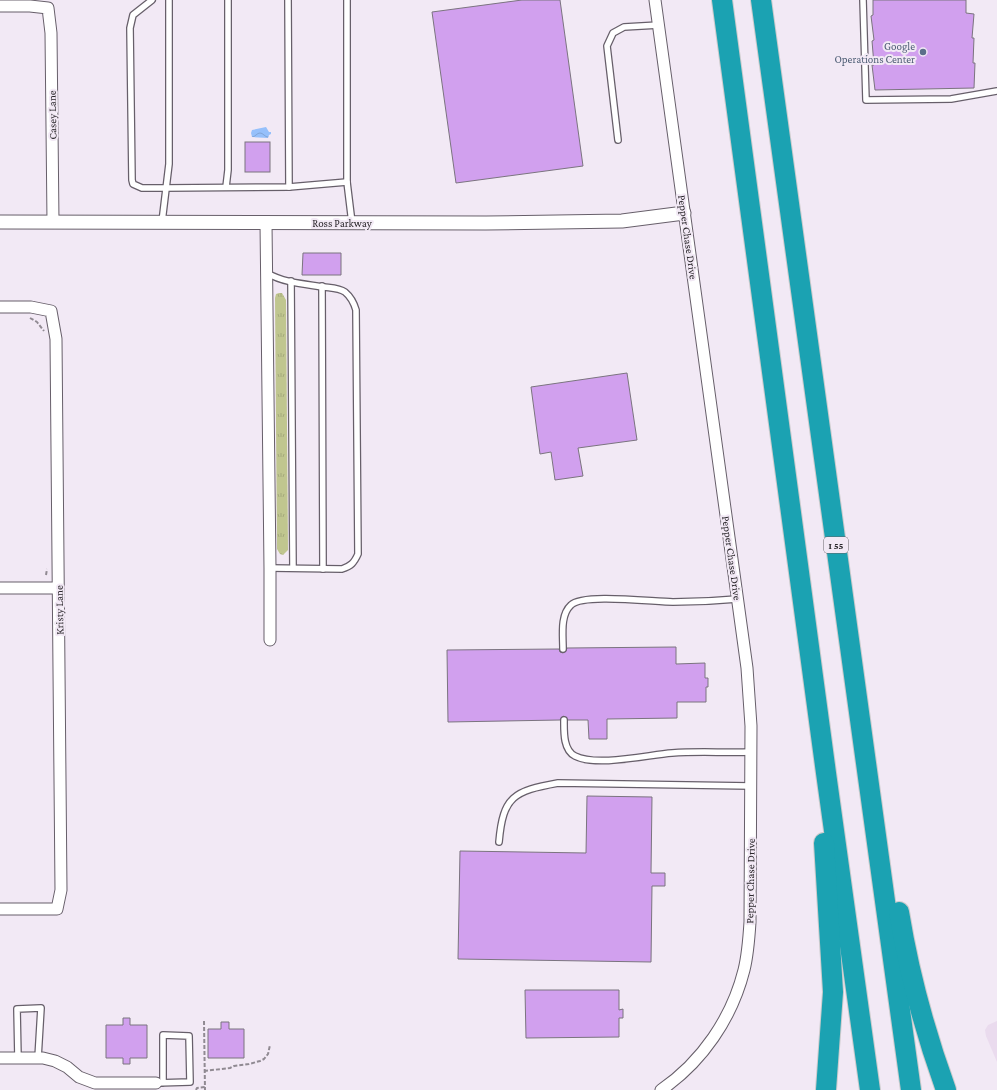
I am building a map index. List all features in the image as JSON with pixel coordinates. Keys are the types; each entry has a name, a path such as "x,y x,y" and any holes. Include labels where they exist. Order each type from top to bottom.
{"highway":[{"path":"722,0 870,1090"},
{"name":"I 55","path":"761,0 911,1090"},
{"path":"836,550 902,932 920,1011 946,1090"},
{"path":"826,774 822,817 833,992 826,1090"}],"street":[{"name":"Pepper Chase Drive","path":"655,0 749,690 751,752 750,916 748,950 745,969 730,1010 714,1038 688,1068 661,1090"},
{"name":"Casey Lane","path":"0,6 30,6 48,8 51,33 53,222"},
{"name":"Ross Parkway","path":"0,222 440,224 622,221 684,213"},
{"path":"266,223 270,640"},
{"name":"Kristy Lane","path":"0,307 31,307 51,311 56,346 61,890 57,909 0,909"},
{"path":"0,588 58,588"},
{"path":"0,1058 38,1058 60,1063 79,1077 103,1087 160,1083"}],"lane":[{"path":"152,0 133,15 130,28 133,184 137,187 165,188 289,187 347,182"},
{"path":"162,222 169,164 169,0"},
{"path":"226,187 228,170 228,0"},
{"path":"288,0 289,187"},
{"path":"347,0 347,182 352,223"},
{"path":"863,0 866,100 951,99 997,91"},
{"path":"618,140 607,46 613,33 624,27 659,25"},
{"path":"267,274 291,282 338,289 346,293 353,301 356,310 358,551 355,560 350,566 342,569 270,568"},
{"path":"291,282 293,568"},
{"path":"322,286 324,569"},
{"path":"563,648 562,626 564,617 570,606 583,600 620,599 674,602 722,601 737,598"},
{"path":"564,720 567,747 574,755 586,759 608,760 673,753 751,752"},
{"path":"499,842 504,812 509,802 521,792 538,787 558,783 751,786"},
{"path":"18,1058 17,1009 41,1008 38,1058"},
{"path":"163,1035 189,1036 190,1082 160,1083 163,1035"}],"path":[{"path":"27,317 38,322 44,333"},
{"path":"46,575 48,565"},
{"path":"196,1090 196,1088 205,1089 204,1021"},
{"path":"204,1071 230,1068 260,1061 268,1054 270,1045"}],"shaded area":[{"path":"997,1021 997,1062 985,1030 988,1025"}],"green space":[{"path":"282,293 286,300 288,550 283,555 280,554 277,549 275,298 276,294"}],"water":[{"path":"266,127 269,132 271,132 268,138 252,137 252,130"}],"building":[{"path":"522,0 560,0 583,166 456,183 432,12"},
{"name":"Google Operations Center","path":"873,0 966,0 966,13 974,14 972,38 974,38 973,63 975,63 974,88 875,90 872,65 874,65 872,41 874,40 871,16 873,15"},
{"path":"245,142 270,142 270,172 245,172"},
{"path":"303,253 341,253 341,275 302,275"},
{"path":"627,373 637,440 578,448 583,476 555,480 551,452 540,454 531,387"},
{"path":"676,647 676,664 705,663 705,678 708,678 708,687 706,687 706,702 677,702 677,718 607,719 607,739 589,739 588,720 568,720 564,716 560,720 448,722 447,650 559,649 560,652 563,653 567,648"},
{"path":"587,796 652,797 651,873 665,873 665,886 652,886 651,962 458,959 460,851 586,853"},
{"path":"525,990 619,990 619,1010 623,1009 623,1018 619,1018 619,1037 526,1038"},
{"path":"123,1018 130,1018 130,1025 147,1025 147,1058 130,1058 130,1064 123,1064 123,1058 106,1058 106,1025 123,1025"},
{"path":"221,1022 229,1022 229,1029 244,1029 244,1058 208,1058 208,1029 221,1029"}],"place":[{"name":"Google Operations Center","path":"923,52"}]}
